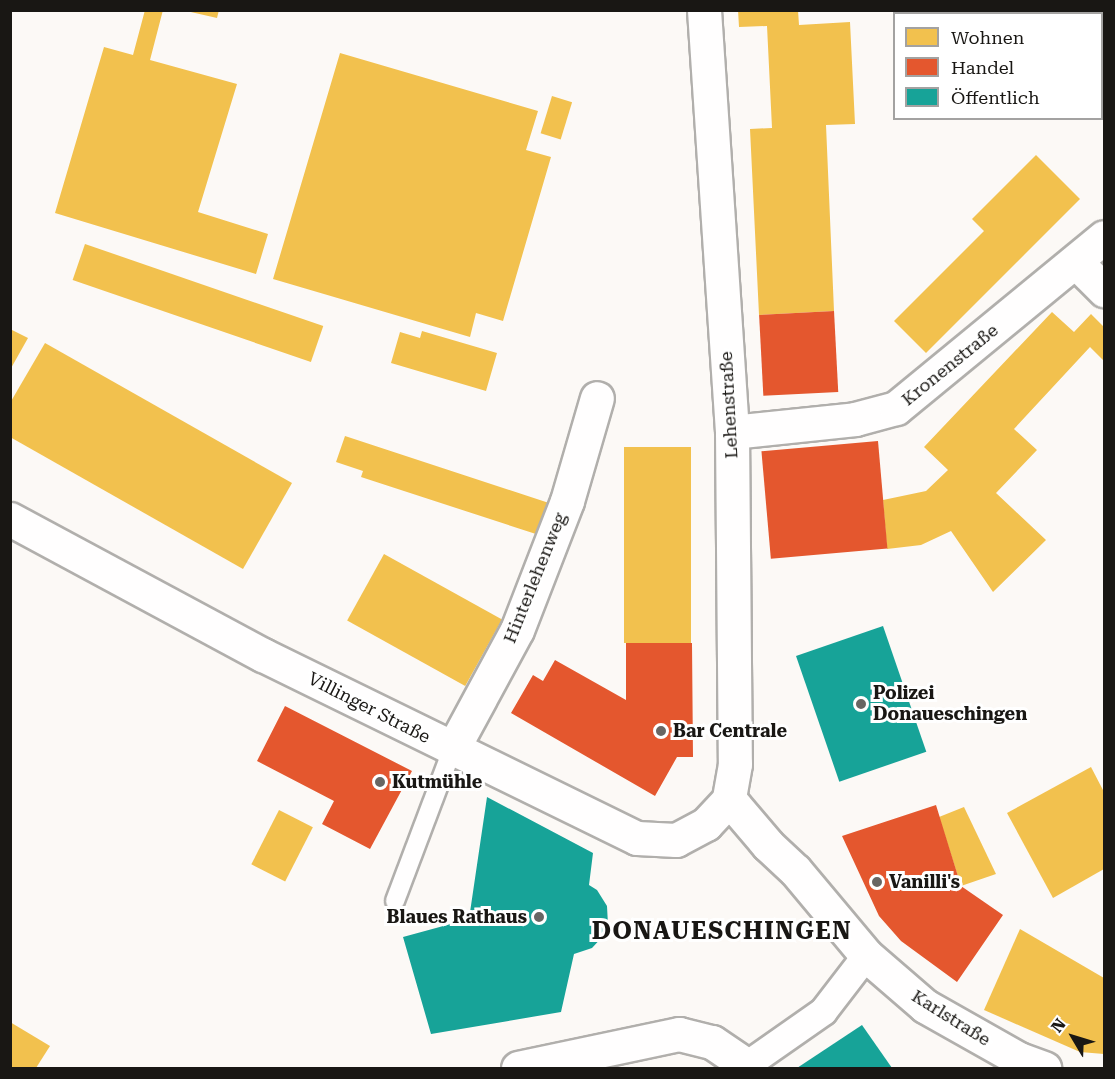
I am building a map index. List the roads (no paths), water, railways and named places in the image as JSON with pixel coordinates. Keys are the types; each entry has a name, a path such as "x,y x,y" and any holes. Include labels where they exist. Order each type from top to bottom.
{"street":[{"name":"Lehenstraße","path":"705,10 732,432 735,764 729,799"},
{"name":"Kronenstraße","path":"732,432 855,419 896,408 1104,237"},
{"path":"1076,262 1104,290"},
{"name":"Hinterlehenweg","path":"452,750 517,630 567,501 597,398"},
{"name":"Villinger Straße","path":"10,519 263,655 452,750 637,838 676,840 706,824 729,799"},
{"name":"Karlstraße","path":"729,799 768,845 795,870 866,955 925,1006 1026,1065"},
{"path":"518,1068 679,1034 712,1042 746,1067 824,1011 866,955"}],"lane":[{"path":"395,901 452,750"}],"place":[{"name":"Polizei Donaueschingen","path":"861,704"},
{"name":"Bar Centrale","path":"661,731"},
{"name":"Kutmühle","path":"380,782"},
{"name":"Vanilli's","path":"877,882"},
{"name":"Blaues Rathaus","path":"539,917"}],"district":[{"name":"DONAUESCHINGEN","path":"722,932"}]}
